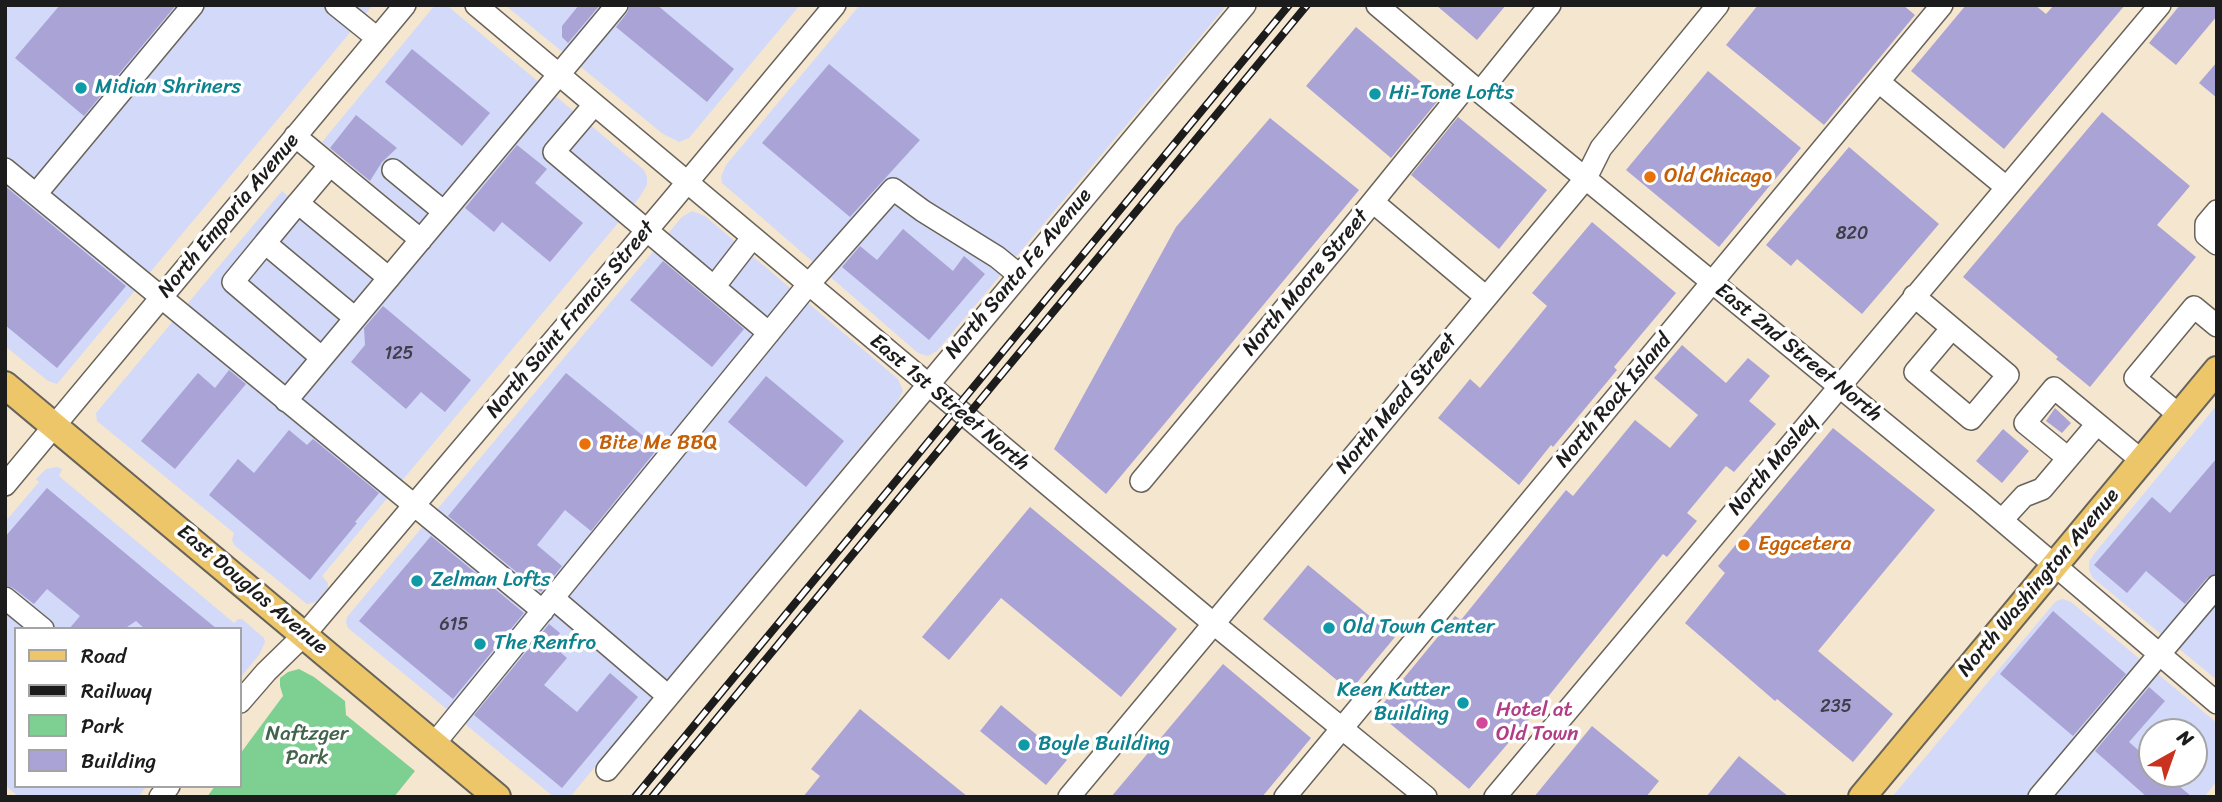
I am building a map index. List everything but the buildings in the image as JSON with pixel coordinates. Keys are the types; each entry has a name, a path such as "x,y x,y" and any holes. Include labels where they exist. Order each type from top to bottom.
{"main road":[{"name":"North Washington Avenue","path":"1862,797 2217,370"},
{"name":"East Douglas Avenue","path":"5,386 497,797"}],"street":[{"path":"36,194 193,5"},
{"path":"336,5 377,38"},
{"name":"East 1st Street North","path":"476,5 1214,624 1426,797"},
{"path":"286,401 617,5"},
{"name":"North Saint Francis Street","path":"242,700 305,634 835,5"},
{"name":"North Santa Fe Avenue","path":"607,770 1245,5"},
{"name":"North Moore Street","path":"1141,481 1373,202 1550,5"},
{"name":"North Mead Street","path":"1074,795 1586,178 1601,148 1718,5"},
{"name":"North Rock Island","path":"1285,797 1942,5"},
{"name":"North Mosley","path":"1495,797 2160,5"},
{"name":"North Emporia Avenue","path":"5,485 377,38 399,7"},
{"name":"East 2nd Street North","path":"1391,10 1475,88 2002,520 2217,703"},
{"path":"1879,82 2006,187"},
{"path":"594,105 554,152 769,333"},
{"path":"295,136 421,240"},
{"path":"322,358 233,282 330,165"},
{"path":"5,169 413,506 668,696"},
{"path":"393,170 444,212"},
{"path":"434,744 808,285 893,189 923,211 998,257 1018,275"},
{"path":"1373,202 1486,297"},
{"path":"298,203 389,278"},
{"path":"2217,211 2206,224 2206,234 2217,244"},
{"path":"714,286 752,238"},
{"path":"265,243 355,318"},
{"path":"1914,296 1952,328"},
{"path":"2179,415 2135,378 2194,307 2217,326"},
{"path":"2068,458 2025,423 2054,388 2141,460"},
{"path":"2002,520 2024,496 2042,489 2097,424"},
{"path":"2039,797 2217,586"},
{"path":"5,598 41,627"}],"shaded area":[{"path":"10,5 373,5 57,384 48,381 5,346 5,11"},
{"path":"435,5 446,5 450,8 644,170 647,185 639,198 322,576 328,583 328,588 316,602 307,604 234,545 234,533 97,421 96,413 282,191 384,276 424,227 322,142"},
{"path":"505,5 800,5 689,138 679,142 663,134"},
{"path":"860,5 1227,5 937,351 928,356 918,353 722,183 721,177 726,165"},
{"path":"692,211 705,216 898,379 903,391 896,404 570,797 554,797 348,628 347,617 682,217"},
{"path":"2217,405 2217,680 2093,578 2089,562"},
{"path":"46,469 62,469 59,476 234,623 242,619 264,638 259,655 242,676 242,627 14,627 14,788 145,788 138,797 19,797 5,785 5,522 39,482 36,479"},
{"path":"2063,599 2071,602 2217,723 2217,781 2204,797 1892,797 2056,601"}],"green space":[{"name":"Naftzger Park","path":"299,669 345,701 346,715 415,771 394,797 207,797 214,788 242,788 242,751 283,696 280,678"}],"railway":[{"path":"635,797 1289,5"},
{"path":"652,797 1307,5"}],"place":[{"name":"Midian Shriners","path":"81,88"},
{"name":"Hi-Tone Lofts","path":"1375,94"},
{"name":"Old Chicago","path":"1650,177"},
{"name":"Bite Me BBQ","path":"585,444"},
{"name":"Eggcetera","path":"1744,545"},
{"name":"Zelman Lofts","path":"417,581"},
{"name":"Old Town Center","path":"1329,628"},
{"name":"The Renfro","path":"480,644"},
{"name":"Keen Kutter Building","path":"1463,703"},
{"name":"Hotel at Old Town","path":"1482,723"},
{"name":"Boyle Building","path":"1024,745"}]}
